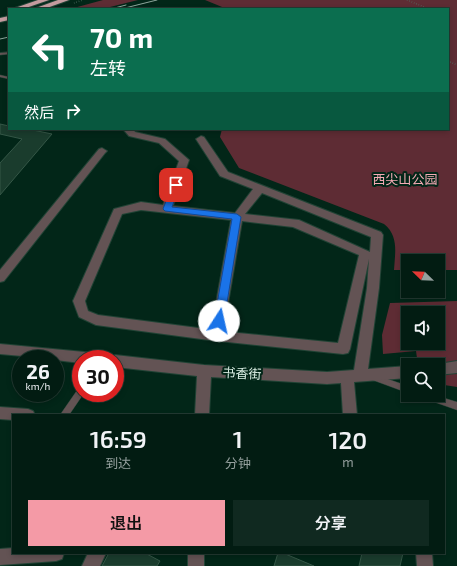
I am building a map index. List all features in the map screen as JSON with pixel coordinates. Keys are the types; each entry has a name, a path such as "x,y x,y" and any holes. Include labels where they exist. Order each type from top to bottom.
{"highway":[{"path":"19,8 44,0"},
{"path":"40,8 65,0"}],"street":[{"path":"129,130 132,134 162,141 184,160 168,209"},
{"path":"201,139 224,174 378,235 373,288 359,376 350,414"},
{"path":"0,278 102,151"},
{"path":"209,335 219,321 237,217 260,188"},
{"path":"141,206 237,217 295,223 365,254 343,349 209,335 96,320 83,314 79,301 118,212 141,206"},
{"path":"0,348 72,357"},
{"name":"书香街","path":"124,362 204,371 328,378 401,373"},
{"path":"445,368 457,367"},
{"path":"202,414 204,371"},
{"path":"0,413 14,414"},
{"path":"0,557 42,554"},
{"path":"90,566 97,554"},
{"path":"196,554 196,566"},
{"path":"424,554 425,566"}],"lane":[{"path":"359,376 401,388"},
{"path":"65,414 73,402"},
{"path":"445,402 457,406"}],"path":[{"path":"407,0 427,8"}],"green space":[{"path":"103,0 138,0 106,8 74,8"},
{"name":"西尖山公园","path":"205,0 457,0 457,270 445,270 445,254 401,254 401,270 394,270 394,239 389,229 384,224 239,168 220,137 222,130 449,130 449,8 225,8"},
{"path":"457,301 457,387 445,385 445,358 417,358 416,351 383,354 382,335 390,303"}],"building":[{"path":"0,124 8,126 8,130 33,130 52,134 0,195 0,163 22,139 0,134"},
{"path":"108,554 147,554 160,561 157,566 102,566"},
{"path":"278,554 285,554 314,566 274,566"},
{"path":"362,554 403,554 400,566 359,566"}],"tram line":[{"path":"125,8 157,0"},
{"path":"115,8 126,5"},
{"path":"0,39 8,37"}],"route":[{"path":"176,185 168,209 237,217 219,321"}]}
